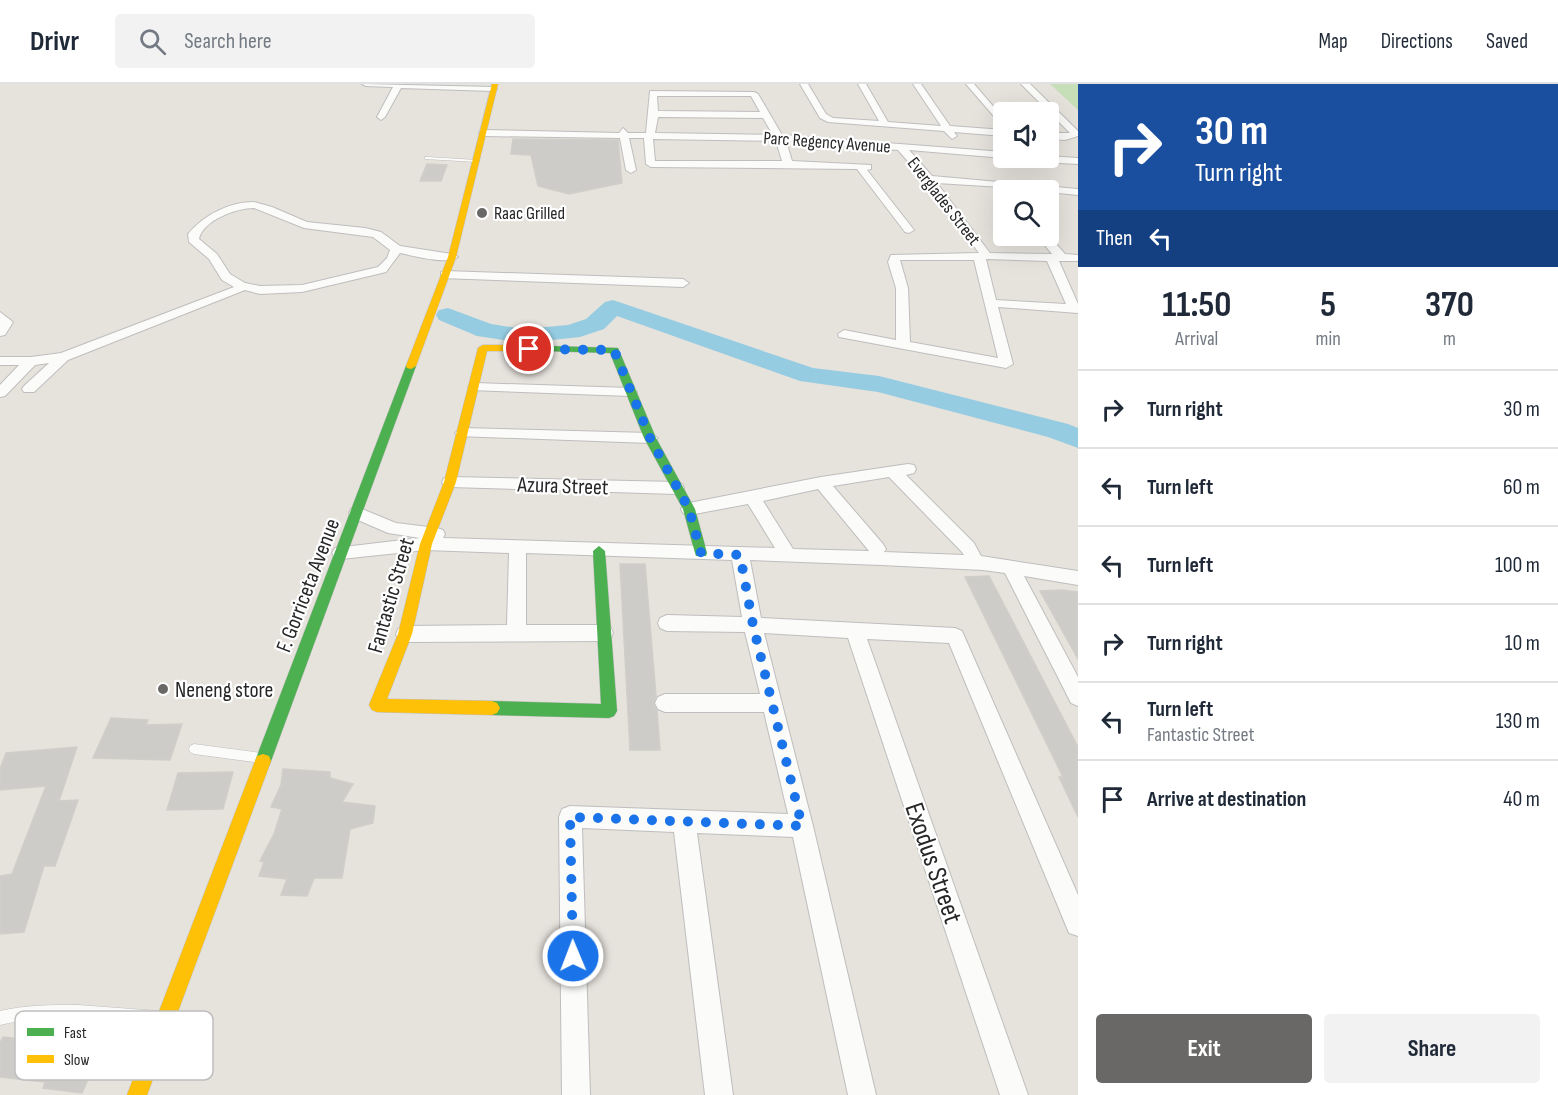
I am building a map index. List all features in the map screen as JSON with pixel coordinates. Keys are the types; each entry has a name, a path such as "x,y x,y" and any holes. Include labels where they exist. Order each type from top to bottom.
{"main road":[{"name":"F. Gorriceta Avenue","path":"169,1011 452,257 494,86"},
{"name":"Fantastic Street","path":"599,551 609,711 379,706 377,701 405,634 427,539 450,482 483,348 614,350 630,392"},
{"path":"630,392 650,438 689,509 700,549"},
{"name":"F. Gorriceta Avenue","path":"137,1095 143,1080"}],"street":[{"path":"366,84 397,87 494,86"},
{"path":"804,84 823,116 834,120 993,132"},
{"path":"862,84 885,124"},
{"path":"917,84 949,129 958,151"},
{"path":"970,84 993,112"},
{"path":"1025,84 1043,102"},
{"path":"381,117 397,87"},
{"path":"788,164 779,138 754,94 653,93 653,114 648,140 651,164 788,164 864,167 909,230"},
{"path":"653,114 766,115"},
{"path":"1059,117 1076,134 1059,137"},
{"name":"Parc Regency Avenue","path":"484,132 532,131 534,136 779,138 993,154"},
{"path":"625,135 631,170"},
{"name":"Everglades Street","path":"901,147 929,179 983,256"},
{"path":"1059,160 1078,161"},
{"path":"929,179 993,187"},
{"path":"1059,191 1077,192"},
{"path":"434,256 382,270 292,289 262,291 243,287 225,276 213,255 193,240 194,234 210,221 244,205 255,205 309,226 362,231 384,239 396,249 452,257"},
{"path":"992,303 1076,309 1056,257 1049,246"},
{"path":"382,270 392,259 396,249"},
{"path":"844,334 1007,363 983,256"},
{"path":"903,343 902,288 894,262 896,257 1078,258"},
{"path":"445,275 683,283"},
{"path":"0,361 31,362 63,357 243,287"},
{"path":"0,316 7,321 0,332"},
{"path":"29,389 63,357"},
{"path":"0,393 31,362"},
{"path":"475,387 630,392"},
{"path":"462,433 650,438"},
{"path":"689,509 753,498 821,482 900,470 968,547 978,562"},
{"name":"Azura Street","path":"450,482 676,488"},
{"path":"821,482 877,549"},
{"path":"753,498 785,551"},
{"path":"357,513 394,529 427,539 518,548 599,551 700,549 740,555 785,551 877,549 932,551 978,562 1078,578"},
{"path":"341,553 396,546 427,539 785,551 978,562"},
{"path":"516,633 518,548"},
{"path":"740,555 753,625 802,826 862,1095"},
{"path":"1011,568 1078,697"},
{"path":"667,623 753,625 955,636 1078,924"},
{"name":"Exodus Street","path":"855,631 1014,1095"},
{"path":"405,634 604,633"},
{"path":"664,703 771,703"},
{"path":"576,1095 570,817 802,826"},
{"path":"684,822 719,1095"}],"lane":[{"path":"427,158 477,160"},
{"path":"194,749 263,758"},
{"path":"0,1018 15,1013"}],"green space":[{"path":"1050,84 1078,84 1078,110"}],"building":[{"path":"513,139 618,140 622,183 569,194 538,186 531,155 511,154"},
{"path":"427,164 447,165 441,181 420,181"},
{"path":"620,564 645,564 656,696 653,704 657,711 660,750 630,750"},
{"path":"989,576 1078,747 1078,817 1059,777 1063,777 965,577"},
{"path":"1040,591 1078,592 1078,659"},
{"path":"111,718 148,720 146,725 182,724 170,760 93,758"},
{"path":"77,747 59,801 78,800 55,866 44,866 24,932 0,934 0,876 12,874 46,786 0,790 0,769 6,753"},
{"path":"283,769 330,772 330,778 353,784 342,802 375,806 373,823 350,829 342,878 314,878 307,896 281,895 287,879 259,876 264,862 260,861 274,834 282,809 271,807 281,785"},
{"path":"233,772 223,809 167,810 178,773"},
{"path":"3,1037 15,1038 15,1079 0,1077 0,1043"},
{"path":"27,1080 88,1080 82,1093 43,1088 45,1082"}],"waterway":[{"path":"448,315 486,331 524,336 571,332 595,324 613,307 809,375 879,384 1058,430 1078,439"}],"traffic: fast":[{"path":"515,348 614,350 650,438 689,509 701,553"},
{"path":"263,761 411,366"},
{"path":"492,708 609,711 599,551"}],"traffic: slow":[{"path":"411,366 452,257 495,84"},
{"path":"492,708 377,705 405,634 426,544 450,482 483,348 515,348"},
{"path":"169,1011 263,761"},
{"path":"137,1095 143,1080"}],"place":[{"name":"Raac Grilled","path":"482,213"},
{"name":"Neneng store","path":"163,689"}],"route":[{"path":"529,349 614,350 650,438 689,509 701,553 740,555 753,625 802,826 570,817 573,956"}]}
